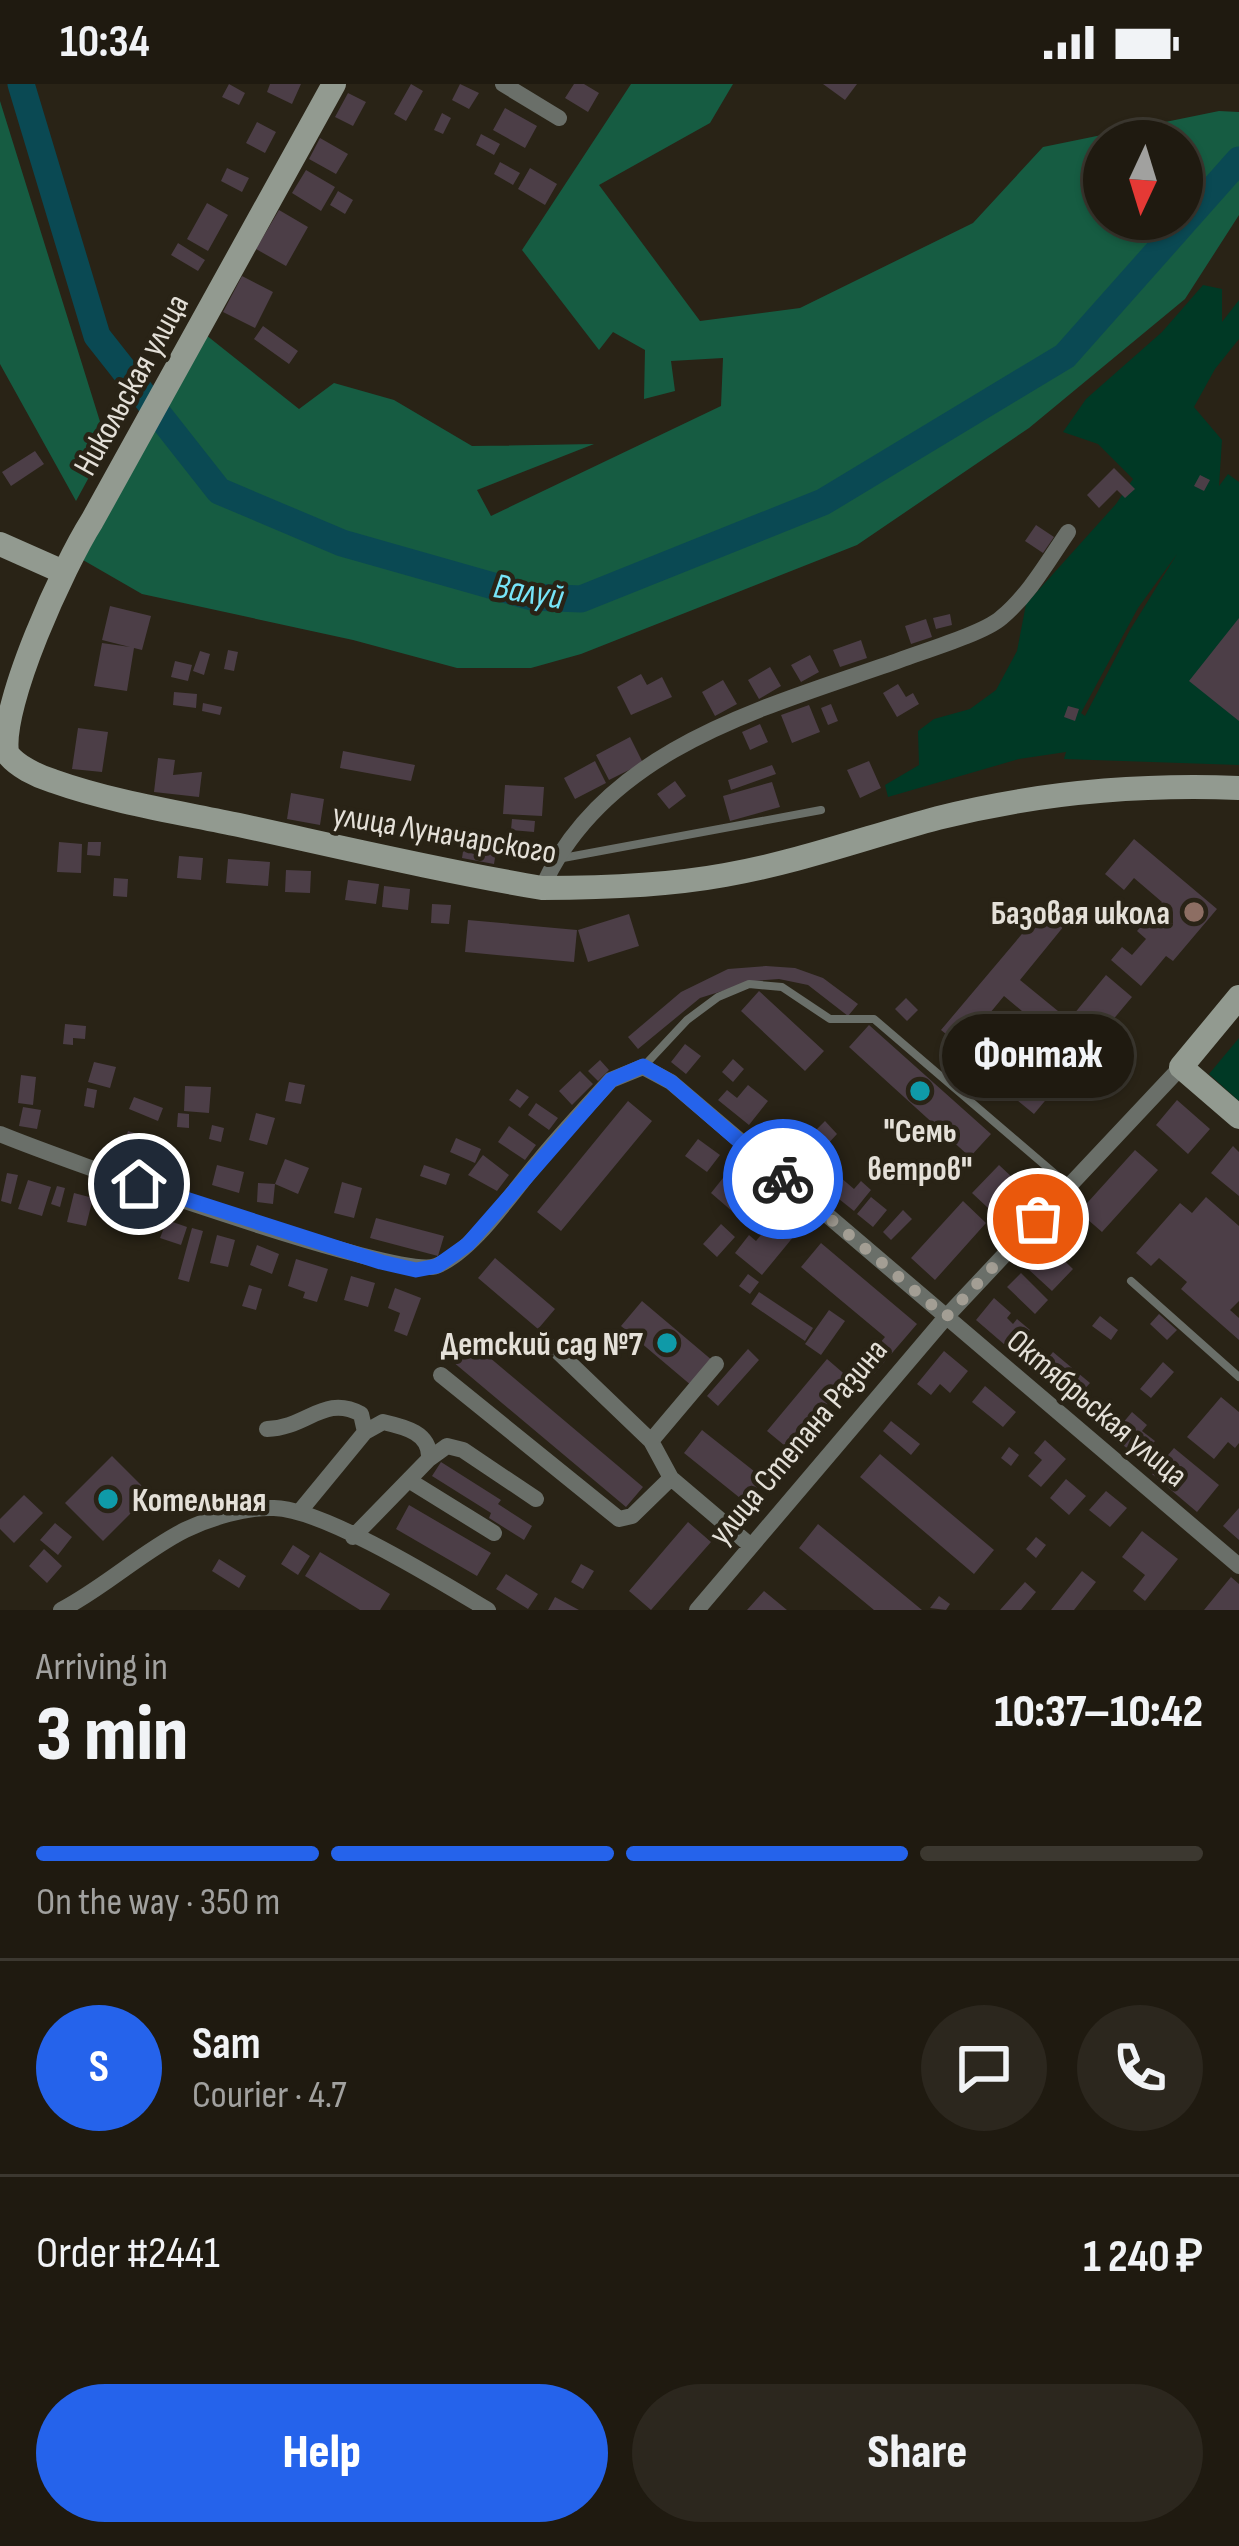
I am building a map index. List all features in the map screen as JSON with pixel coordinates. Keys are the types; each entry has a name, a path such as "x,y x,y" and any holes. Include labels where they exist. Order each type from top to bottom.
{"main road":[{"name":"Никольская улица","path":"0,721 1,694 9,674 61,571 334,84"},
{"path":"0,544 61,571"},
{"name":"улица Луначарского","path":"0,721 3,750 22,767 51,781 542,888 722,876 824,854 937,819 1024,799 1108,789 1239,788"},
{"name":"улица Степана Разина","path":"1181,1067 1239,997"},
{"path":"1181,1067 1239,1117"}],"street":[{"path":"503,84 560,118"},
{"path":"542,888 555,859 606,800 694,736 999,621 1069,532"},
{"path":"0,1134 55,1156 416,1270 437,1266 468,1244 611,1080 643,1066"},
{"name":"Октябрьская улица","path":"643,1066 671,1082 1239,1566"},
{"name":"улица Степана Разина","path":"698,1610 946,1317 1181,1067"},
{"path":"553,1347 650,1441 671,1478 751,1546"},
{"path":"650,1441 716,1364"},
{"path":"441,1375 619,1519 632,1516 671,1478"},
{"path":"267,1429 288,1429 327,1406 348,1407 361,1414 365,1432"},
{"path":"300,1511 365,1432 383,1422 421,1436 430,1448 429,1459"},
{"path":"353,1537 447,1446 464,1450 536,1499"},
{"path":"410,1481 494,1534"},
{"path":"61,1610 184,1531 224,1516 270,1507 300,1511 429,1574 488,1610"}],"lane":[{"path":"555,859 821,810"},
{"path":"643,1066 687,1020 718,997 749,984 782,987 830,1019 874,1019 1069,1186"},
{"path":"1131,1281 1239,1376"}],"green space":[{"path":"631,84 733,84 710,123 599,185 700,321 800,308 973,223 1043,147 1083,139 1083,240 1203,240 1203,120 1175,120 1239,112 1239,215 1185,299 1029,428 857,545 581,654 531,668 457,668 142,594 83,560 206,335 299,409 334,383 394,400 472,446 594,444 477,490 491,516 721,406 723,358 671,361 675,391 644,399 645,350 613,332 599,350 522,250"},
{"path":"0,101 107,444 76,501 0,364"},
{"path":"1203,285 1222,289 1222,322 1239,300 1239,339 1194,407 1222,440 1219,486 1228,474 1239,482 1239,765 1064,759 1066,752 1019,759 888,797 885,785 919,765 918,731 934,719 970,709 996,690 1017,651 1026,604 1133,479 1098,444 1063,432 1086,399 1162,332","holes":["1177,554 1085,716 1081,713 1138,608"]},
{"path":"1239,1038 1239,1101 1209,1074"}],"building":[{"path":"229,84 245,93 239,105 222,97"},
{"path":"270,84 301,84 292,104 267,92"},
{"path":"411,84 423,91 406,121 394,114"},
{"path":"460,84 479,93 469,109 452,100"},
{"path":"574,84 599,93 588,112 565,98"},
{"path":"823,84 857,84 845,100"},
{"path":"348,93 366,102 353,126 335,117"},
{"path":"505,108 537,126 525,148 493,130"},
{"path":"442,113 451,118 443,134 434,130"},
{"path":"257,122 276,132 265,153 246,143"},
{"path":"481,134 500,144 494,155 476,145"},
{"path":"320,138 348,154 336,174 309,159"},
{"path":"500,162 520,173 513,185 494,174"},
{"path":"227,168 249,178 242,192 221,181"},
{"path":"530,168 557,184 545,205 518,189"},
{"path":"306,170 335,187 321,211 292,193"},
{"path":"338,191 353,200 345,214 330,205"},
{"path":"207,203 228,215 208,251 187,239"},
{"path":"279,210 308,227 286,266 256,249"},
{"path":"178,243 205,260 198,271 171,255"},
{"path":"242,276 273,292 255,328 223,312"},
{"path":"263,326 298,351 289,364 254,339"},
{"path":"35,451 44,464 11,486 2,472"},
{"path":"1114,468 1135,489 1125,498 1117,490 1099,508 1087,495"},
{"path":"1200,475 1210,480 1204,491 1194,486"},
{"path":"1036,525 1054,537 1043,553 1025,541"},
{"path":"110,606 151,616 142,650 134,648 127,691 94,686 102,643 130,647 102,640"},
{"path":"950,614 952,625 936,629 933,618"},
{"path":"1239,618 1239,721 1189,681"},
{"path":"926,619 932,637 911,644 905,626"},
{"path":"861,640 867,658 840,667 833,650"},
{"path":"228,650 238,652 234,671 224,669"},
{"path":"200,651 210,654 204,675 193,671"},
{"path":"810,655 819,672 801,682 791,665"},
{"path":"175,661 192,665 188,681 171,677"},
{"path":"770,667 781,686 759,699 748,680"},
{"path":"641,674 647,685 662,677 672,697 631,715 617,687"},
{"path":"723,680 737,704 715,716 702,692"},
{"path":"898,684 906,697 913,693 919,704 897,717 883,693"},
{"path":"174,692 197,694 196,708 173,705"},
{"path":"203,703 222,707 220,715 202,711"},
{"path":"831,704 838,721 828,725 821,708"},
{"path":"809,705 820,732 792,743 781,715"},
{"path":"1068,706 1079,709 1075,721 1064,717"},
{"path":"760,724 768,742 750,750 742,732"},
{"path":"78,728 108,732 102,772 72,769"},
{"path":"630,737 643,763 609,780 596,755"},
{"path":"343,751 415,765 411,781 340,768"},
{"path":"158,758 175,760 173,775 202,772 199,797 154,792"},
{"path":"595,761 606,783 575,799 564,778"},
{"path":"869,761 881,788 860,798 847,770"},
{"path":"772,765 776,774 731,790 728,780"},
{"path":"675,781 686,796 669,809 657,794"},
{"path":"772,782 780,807 730,821 723,796"},
{"path":"505,785 544,787 542,816 503,814"},
{"path":"291,793 324,799 320,825 287,819"},
{"path":"512,819 535,821 534,832 511,830"},
{"path":"465,839 497,845 494,864 462,858"},
{"path":"1134,839 1217,909 1173,961 1166,956 1141,986 1111,960 1122,947 1132,955 1146,939 1137,931 1162,902 1134,878 1124,890 1105,874"},
{"path":"59,842 82,844 81,873 57,872"},
{"path":"88,842 101,842 100,856 87,855"},
{"path":"179,856 203,858 201,880 177,878"},
{"path":"228,859 270,862 268,886 226,883"},
{"path":"286,870 311,871 310,893 285,892"},
{"path":"114,878 128,879 127,897 113,896"},
{"path":"348,880 379,884 376,904 345,900"},
{"path":"384,886 410,889 408,910 382,907"},
{"path":"432,904 451,905 449,924 431,923"},
{"path":"1043,909 1064,926 1020,980 1069,1020 1106,975 1132,997 1034,1114 1012,1096 1058,1041 1004,996 962,1047 941,1030"},
{"path":"629,914 639,946 588,962 578,930"},
{"path":"468,920 577,930 574,962 465,952"},
{"path":"795,968 823,978 858,1004 848,1016 808,985 779,979 754,981 700,998 638,1049 628,1037 681,992 728,969"},
{"path":"759,991 824,1051 805,1071 741,1011"},
{"path":"906,998 918,1010 907,1021 895,1009"},
{"path":"65,1024 86,1026 85,1039 73,1038 73,1045 63,1044"},
{"name":"\"Семь ветров\"","path":"869,1025 991,1134 970,1157 849,1047"},
{"path":"685,1044 701,1056 686,1074 671,1062"},
{"path":"733,1059 744,1069 733,1082 722,1072"},
{"path":"600,1060 609,1070 598,1081 588,1071"},
{"path":"94,1062 116,1067 110,1088 88,1082"},
{"path":"580,1071 593,1084 572,1105 559,1091"},
{"path":"21,1075 36,1077 33,1105 18,1103"},
{"path":"289,1082 305,1085 301,1104 285,1101"},
{"path":"748,1085 768,1101 749,1125 718,1100 727,1090 737,1098"},
{"path":"185,1086 211,1087 209,1113 184,1111"},
{"path":"87,1088 97,1090 94,1108 84,1106"},
{"path":"517,1089 529,1097 520,1108 509,1100"},
{"path":"134,1097 163,1108 158,1121 129,1109"},
{"path":"1177,1100 1210,1129 1188,1154 1156,1125"},
{"path":"628,1101 652,1121 561,1231 537,1212"},
{"path":"536,1103 558,1118 549,1130 528,1115"},
{"path":"23,1107 41,1110 37,1129 19,1126"},
{"path":"178,1113 189,1114 189,1128 177,1127"},
{"path":"256,1113 275,1118 267,1145 249,1140"},
{"path":"825,1121 837,1134 825,1147 812,1134"},
{"path":"212,1125 224,1128 221,1142 209,1139"},
{"path":"509,1126 536,1145 525,1160 498,1142"},
{"path":"128,1131 150,1138 142,1162 120,1156"},
{"path":"456,1138 481,1149 475,1163 450,1152"},
{"path":"698,1139 720,1155 707,1172 685,1156"},
{"path":"1233,1146 1239,1152 1239,1196 1211,1173"},
{"path":"808,1149 831,1168 821,1181 798,1161"},
{"path":"1135,1150 1158,1170 1102,1232 1079,1212"},
{"path":"483,1155 509,1175 497,1191 468,1175"},
{"path":"285,1159 309,1168 298,1194 275,1184"},
{"path":"217,1165 244,1172 239,1193 212,1185"},
{"path":"424,1165 450,1174 446,1185 420,1176"},
{"path":"999,1165 1029,1193 1002,1221 972,1193"},
{"path":"731,1168 754,1187 733,1212 711,1193"},
{"path":"7,1173 18,1175 11,1204 1,1201"},
{"path":"840,1177 854,1189 861,1181 871,1190 854,1211 829,1191"},
{"path":"28,1180 51,1187 42,1216 18,1209"},
{"path":"342,1182 362,1188 354,1218 334,1213"},
{"path":"258,1183 275,1184 273,1204 257,1202"},
{"path":"57,1186 65,1188 60,1207 51,1204"},
{"path":"74,1193 93,1198 86,1226 67,1222"},
{"path":"871,1197 887,1210 873,1227 857,1214"},
{"path":"1206,1197 1239,1226 1239,1301 1230,1310 1239,1318 1239,1340 1181,1289 1187,1282 1159,1258 1151,1266 1136,1253 1180,1203 1192,1213"},
{"path":"963,1201 986,1223 935,1280 911,1258"},
{"path":"119,1205 144,1213 138,1231 113,1223"},
{"path":"903,1210 912,1219 891,1240 883,1232"},
{"path":"779,1213 799,1230 762,1275 735,1253 749,1235 756,1241"},
{"path":"376,1218 444,1236 438,1256 370,1238"},
{"path":"167,1220 187,1227 181,1245 160,1238"},
{"path":"721,1224 735,1237 717,1257 703,1244"},
{"path":"192,1228 203,1231 189,1282 178,1279"},
{"path":"217,1235 235,1240 228,1267 210,1263"},
{"path":"821,1243 917,1324 868,1381 856,1371 885,1337 801,1267"},
{"path":"257,1245 279,1254 272,1274 250,1265"},
{"path":"1048,1245 1073,1269 1052,1291 1027,1268"},
{"path":"495,1258 555,1309 538,1329 478,1278"},
{"path":"296,1259 328,1269 317,1302 288,1286"},
{"path":"1021,1273 1048,1300 1035,1314 1007,1287"},
{"path":"748,1274 759,1282 750,1294 739,1286"},
{"path":"351,1276 375,1283 368,1307 344,1300"},
{"path":"249,1285 262,1289 256,1310 242,1306"},
{"path":"395,1288 421,1298 407,1336 394,1331 400,1313 388,1308"},
{"path":"759,1292 813,1328 805,1341 751,1304"},
{"path":"994,1298 1011,1313 1007,1318 1013,1324 1017,1319 1030,1330 1012,1351 976,1320"},
{"name":"Детский сад №7","path":"642,1301 713,1361 692,1386 621,1326"},
{"path":"829,1310 845,1321 821,1355 805,1344"},
{"path":"1159,1314 1177,1330 1167,1340 1150,1324"},
{"path":"1100,1316 1118,1330 1111,1340 1092,1326"},
{"path":"463,1335 643,1487 626,1507 446,1356"},
{"path":"748,1349 759,1360 718,1406 707,1396"},
{"path":"944,1351 968,1371 950,1393 940,1384 931,1395 917,1384"},
{"path":"1053,1352 1090,1383 1074,1401 1037,1371"},
{"path":"827,1359 849,1378 790,1450 767,1431"},
{"path":"1163,1362 1174,1372 1151,1398 1140,1389"},
{"path":"985,1386 1016,1412 1003,1427 972,1402"},
{"path":"1221,1397 1239,1412 1239,1443 1235,1448 1228,1442 1214,1459 1187,1437"},
{"path":"1132,1412 1147,1425 1142,1431 1155,1441 1140,1459 1112,1436"},
{"path":"891,1421 920,1444 911,1455 883,1431"},
{"path":"702,1430 764,1479 745,1502 684,1453"},
{"path":"1045,1440 1066,1459 1041,1487 1028,1476 1042,1460 1034,1453"},
{"path":"1009,1447 1019,1455 1011,1466 1001,1458"},
{"path":"1174,1448 1219,1485 1197,1512 1152,1474"},
{"path":"880,1454 994,1550 974,1574 860,1477"},
{"name":"Котельная","path":"112,1456 150,1494 103,1541 65,1503"},
{"path":"441,1462 532,1526 524,1540 432,1476"},
{"path":"1066,1479 1086,1496 1069,1515 1050,1498"},
{"path":"1106,1491 1127,1508 1110,1527 1089,1510"},
{"path":"24,1495 43,1513 14,1543 0,1529 0,1519"},
{"path":"409,1505 491,1553 477,1576 396,1529"},
{"path":"1239,1508 1239,1540 1223,1526"},
{"path":"688,1522 711,1542 651,1610 629,1591"},
{"path":"55,1523 72,1537 58,1555 40,1540"},
{"path":"818,1524 922,1610 874,1610 799,1548"},
{"path":"1142,1531 1178,1559 1145,1601 1133,1591 1145,1575 1122,1557"},
{"path":"1036,1537 1046,1545 1036,1558 1026,1549"},
{"path":"293,1545 310,1556 298,1575 281,1564"},
{"path":"44,1549 62,1566 47,1583 29,1566"},
{"path":"320,1552 390,1594 380,1610 360,1610 305,1576"},
{"path":"219,1559 246,1576 239,1588 212,1571"},
{"path":"581,1564 594,1571 583,1589 571,1582"},
{"path":"1082,1571 1096,1582 1074,1610 1051,1610"},
{"path":"506,1574 538,1594 528,1609 496,1589"},
{"path":"1231,1577 1239,1584 1239,1610 1204,1610"},
{"path":"1025,1582 1036,1592 1021,1610 1000,1610"},
{"path":"764,1591 787,1610 747,1610"},
{"path":"939,1596 950,1604 946,1610 930,1608"},
{"path":"555,1597 579,1610 548,1610"}],"waterway":[{"name":"Валуй","path":"21,84 97,336 219,491 342,543 532,597 581,599 823,502 1065,356 1239,160"}],"way so far":[{"path":"783,1179 946,1317 1038,1219"}],"place":[{"name":"Базовая школа","path":"1194,912"},
{"name":"\"Семь ветров\"","path":"920,1091"},
{"name":"Фонтаж","path":"1038,1219"},
{"name":"Детский сад №7","path":"667,1343"},
{"name":"Котельная","path":"108,1499"}],"route":[{"path":"139,1184 381,1262 416,1270 437,1266 468,1244 611,1080 643,1066 671,1082 783,1179"}]}
